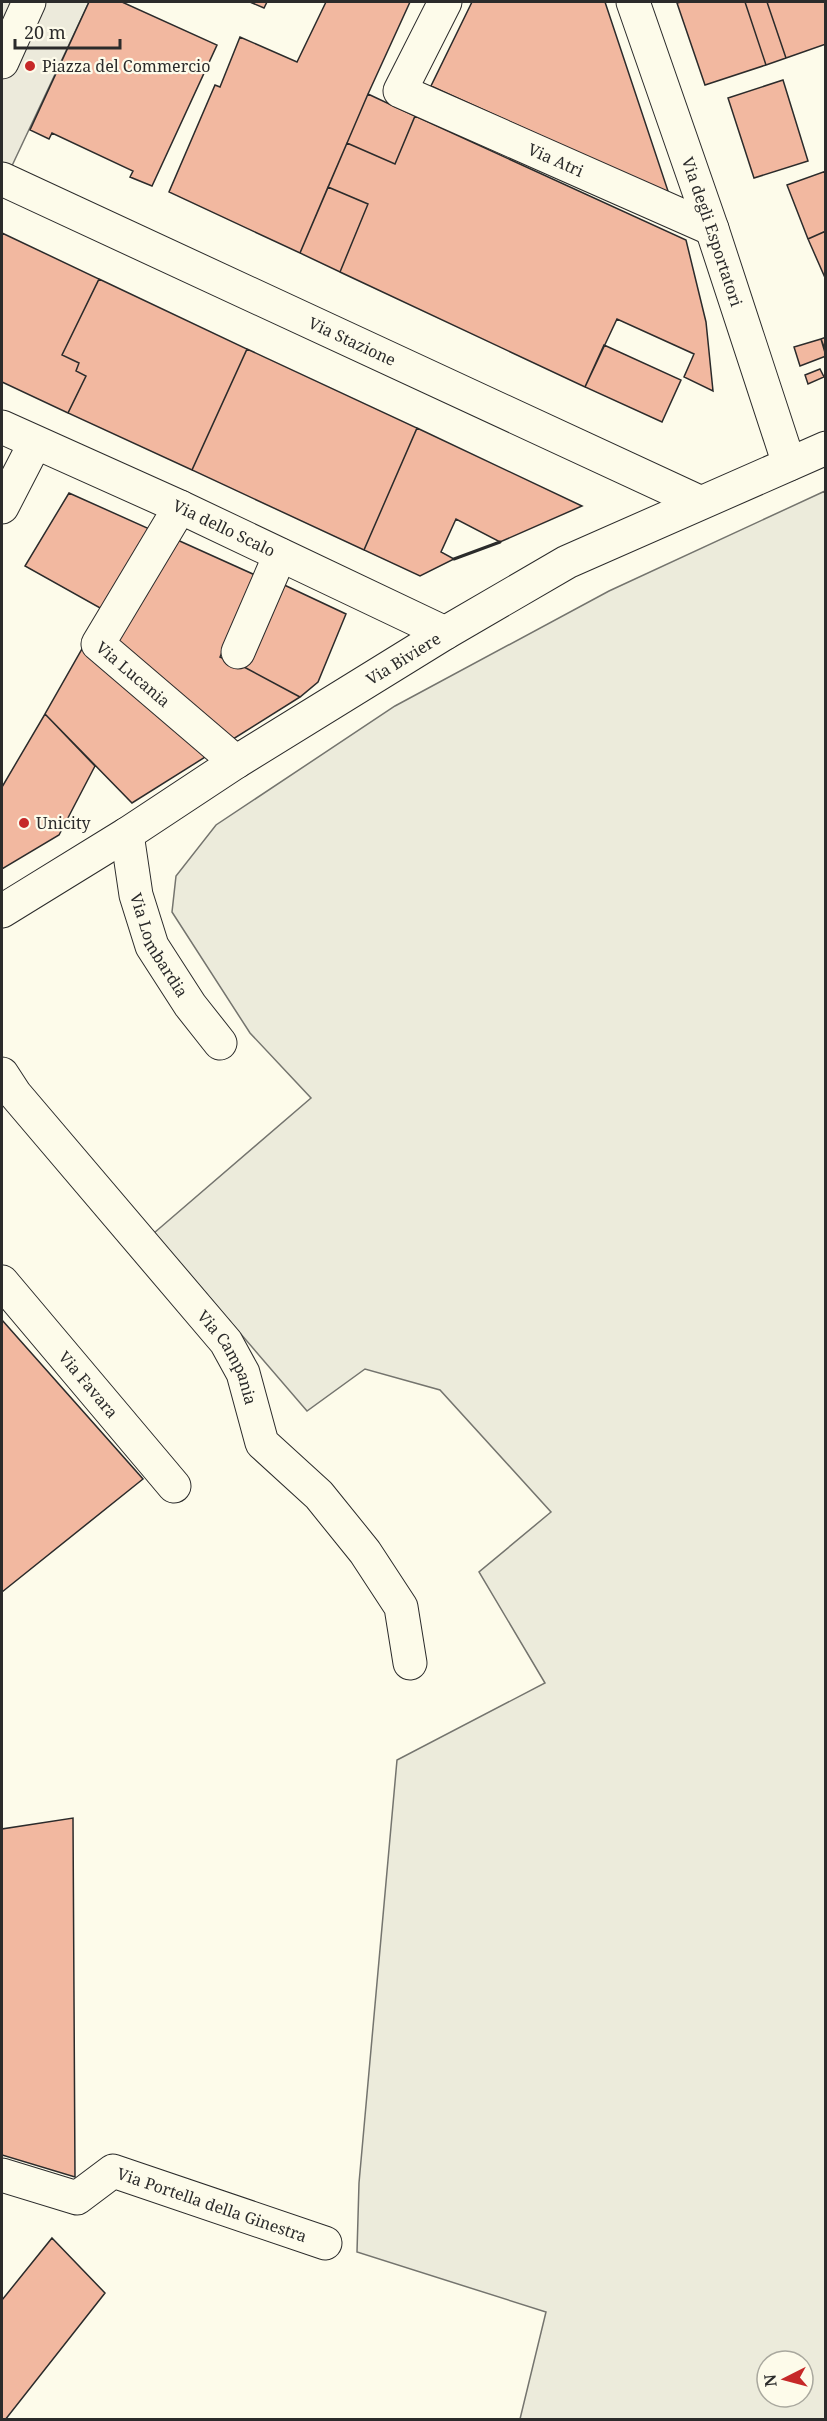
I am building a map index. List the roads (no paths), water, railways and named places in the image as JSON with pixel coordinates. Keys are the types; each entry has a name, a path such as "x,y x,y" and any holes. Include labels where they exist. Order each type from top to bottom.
{"street":[{"path":"2,63 29,2"},
{"name":"Via Atri","path":"445,2 400,91 712,229"},
{"name":"Via degli Esportatori","path":"633,2 712,229 789,464"},
{"name":"Via Stazione","path":"3,179 699,502"},
{"name":"Via dello Scalo","path":"2,427 180,507 446,633"},
{"path":"2,507 35,443"},
{"name":"Via Biviere","path":"2,911 127,834 236,762 446,633 567,562 825,448"},
{"name":"Via Lucania","path":"180,507 98,644 236,762"},
{"path":"238,652 280,555"},
{"name":"Via Lombardia","path":"127,834 136,895 152,946 190,1005 220,1043"},
{"name":"Via Campania","path":"2,1074 15,1094 226,1342 243,1373 262,1443 319,1496 365,1552 401,1607 410,1663"},
{"name":"Via Favara","path":"2,1282 174,1486"},
{"name":"Via Portella della Ginestra","path":"2,2175 77,2198 113,2171 325,2243"}],"place":[{"name":"Piazza del Commercio","path":"30,66"},
{"name":"Unicity","path":"24,823"}]}
